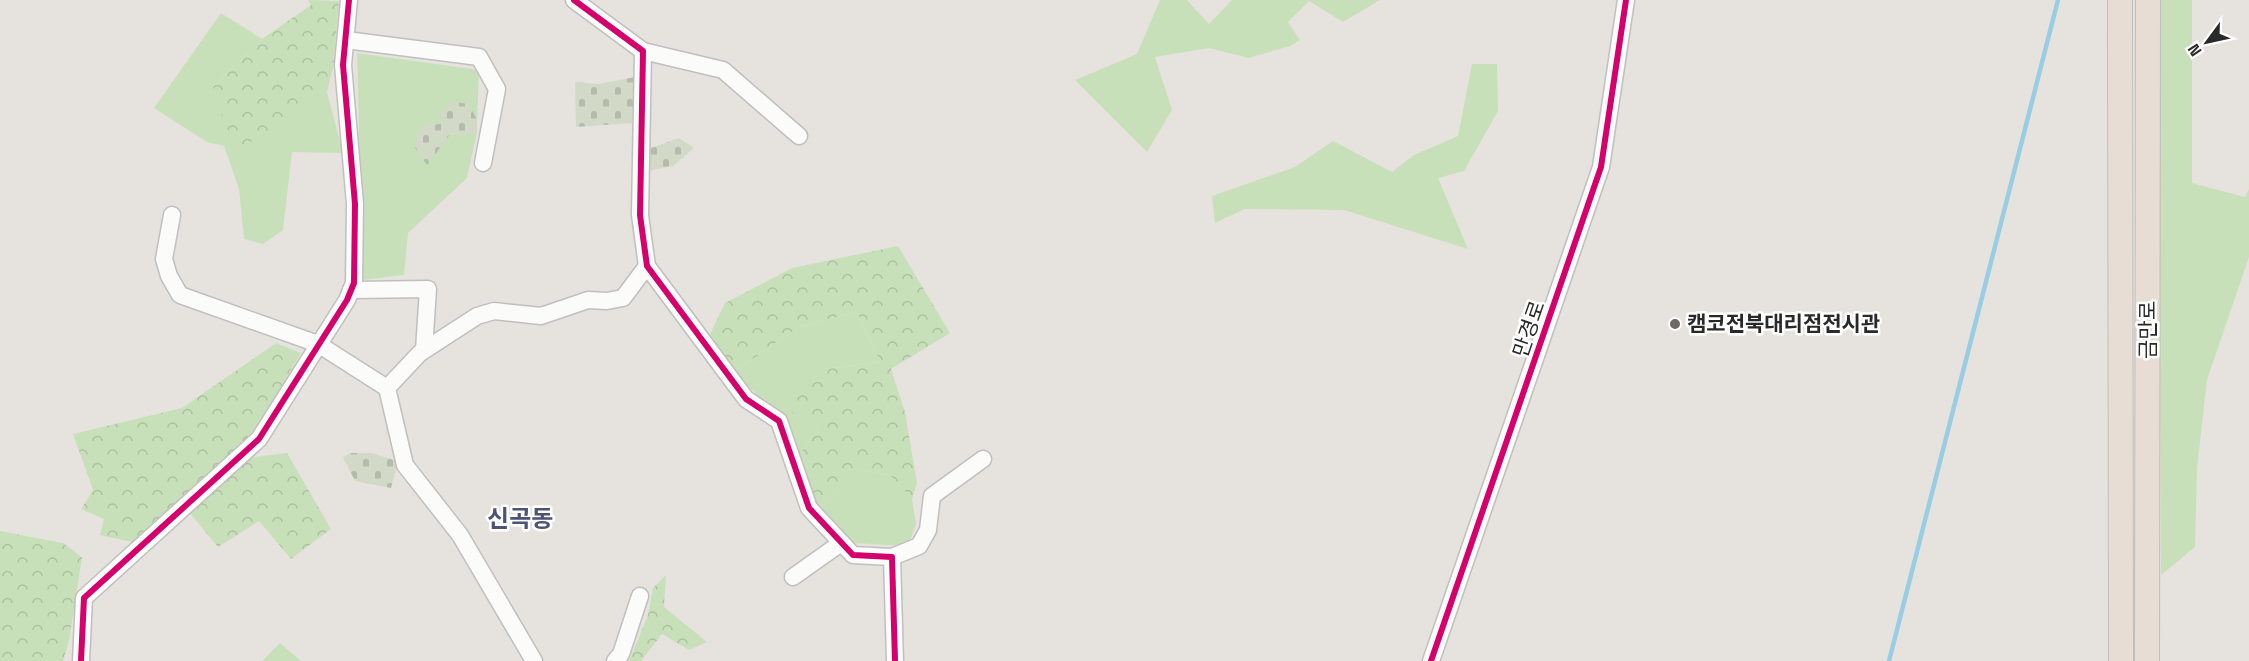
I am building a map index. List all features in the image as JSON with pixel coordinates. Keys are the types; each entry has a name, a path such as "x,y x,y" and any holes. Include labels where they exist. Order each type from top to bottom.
{"highway":[{"name":"금만로","path":"2120,0 2121,661"},
{"name":"금만로","path":"2147,661 2148,0"}],"street":[{"path":"81,661 84,598 259,439 347,300 354,283 355,204 343,65 349,0"},
{"path":"574,0 643,51 723,69 800,136"},
{"name":"만경로","path":"1431,661 1601,167 1626,0"},
{"path":"346,40 479,57 497,89 483,163"},
{"path":"643,51 640,215 647,266 746,399 779,421 809,508 854,555 892,556 919,546 928,530 932,496 983,459"},
{"path":"172,215 164,259 169,276 180,295 318,345 387,388 405,465 460,536 534,661"},
{"path":"387,388 424,350 477,315 494,311 541,316 588,300 608,302 623,298 647,266"},
{"path":"351,290 428,289 424,350"},
{"path":"793,577 841,543"},
{"path":"892,556 895,661"},
{"path":"615,661 621,654 640,596"}],"green space":[{"path":"308,0 339,1 333,68 327,92 284,127 257,135 239,156 224,122 213,87 262,39 311,5"},
{"path":"1160,0 1187,0 1209,24 1232,0 1380,0 1343,22 1309,1 1288,22 1300,40 1290,46 1249,58 1209,48 1155,57 1172,110 1147,152 1075,80 1137,54"},
{"path":"2161,0 2192,0 2192,183 2245,197 2249,189 2249,257 2207,380 2197,468 2195,547 2161,575 2159,116"},
{"path":"221,13 262,39 213,87 239,155 257,135 284,126 327,92 343,153 292,152 283,230 263,244 244,239 239,189 224,146 207,142 154,108"},
{"path":"357,53 479,70 477,121 451,133 465,135 477,132 467,178 408,233 404,275 363,280"},
{"path":"1472,64 1497,64 1498,111 1464,171 1438,178 1468,249 1344,210 1245,209 1215,223 1212,196 1295,167 1333,141 1392,172 1414,155 1458,136"},
{"path":"635,77 632,123 576,127 575,82 599,84"},
{"path":"453,102 469,104 477,120 477,132 465,135 451,133 427,165 415,148 415,135 426,125 440,124 442,112"},
{"path":"679,138 694,148 673,166 648,171 648,149"},
{"path":"898,246 950,333 891,369 905,412 917,483 912,499 890,475 861,470 819,510 798,457 819,426 794,419 790,405 825,369 880,362 857,312 799,327 734,372 710,334 725,303 792,268"},
{"path":"857,312 880,362 825,369 819,426 798,457 785,422 734,372 799,327"},
{"path":"276,343 301,353 253,434 132,542 100,535 104,519 81,509 93,490 73,434 182,408"},
{"path":"287,453 331,529 291,559 259,521 218,547 189,512 246,458"},
{"path":"350,453 371,453 398,461 391,488 355,481 343,457"},
{"path":"861,470 890,475 912,499 916,524 908,546 851,543 819,510"},
{"path":"0,531 63,543 82,557 69,641 63,661 0,661"},
{"path":"666,575 664,607 707,642 689,650 662,634 641,661 629,661 648,615 653,588"},
{"path":"280,643 301,661 262,661"}],"waterway":[{"path":"1889,661 2058,0"}],"cycle path":[{"path":"81,661 84,598 259,439 347,300 354,283 355,204 343,65 349,0"},
{"path":"574,0 643,51 640,215 647,266 746,399 779,421 809,508 853,555 892,557 895,661"},
{"path":"1431,661 1601,167 1626,0"}],"place":[{"name":"캠코전북대리점전시관","path":"1675,324"}],"district":[{"name":"신곡동","path":"520,519"}]}
